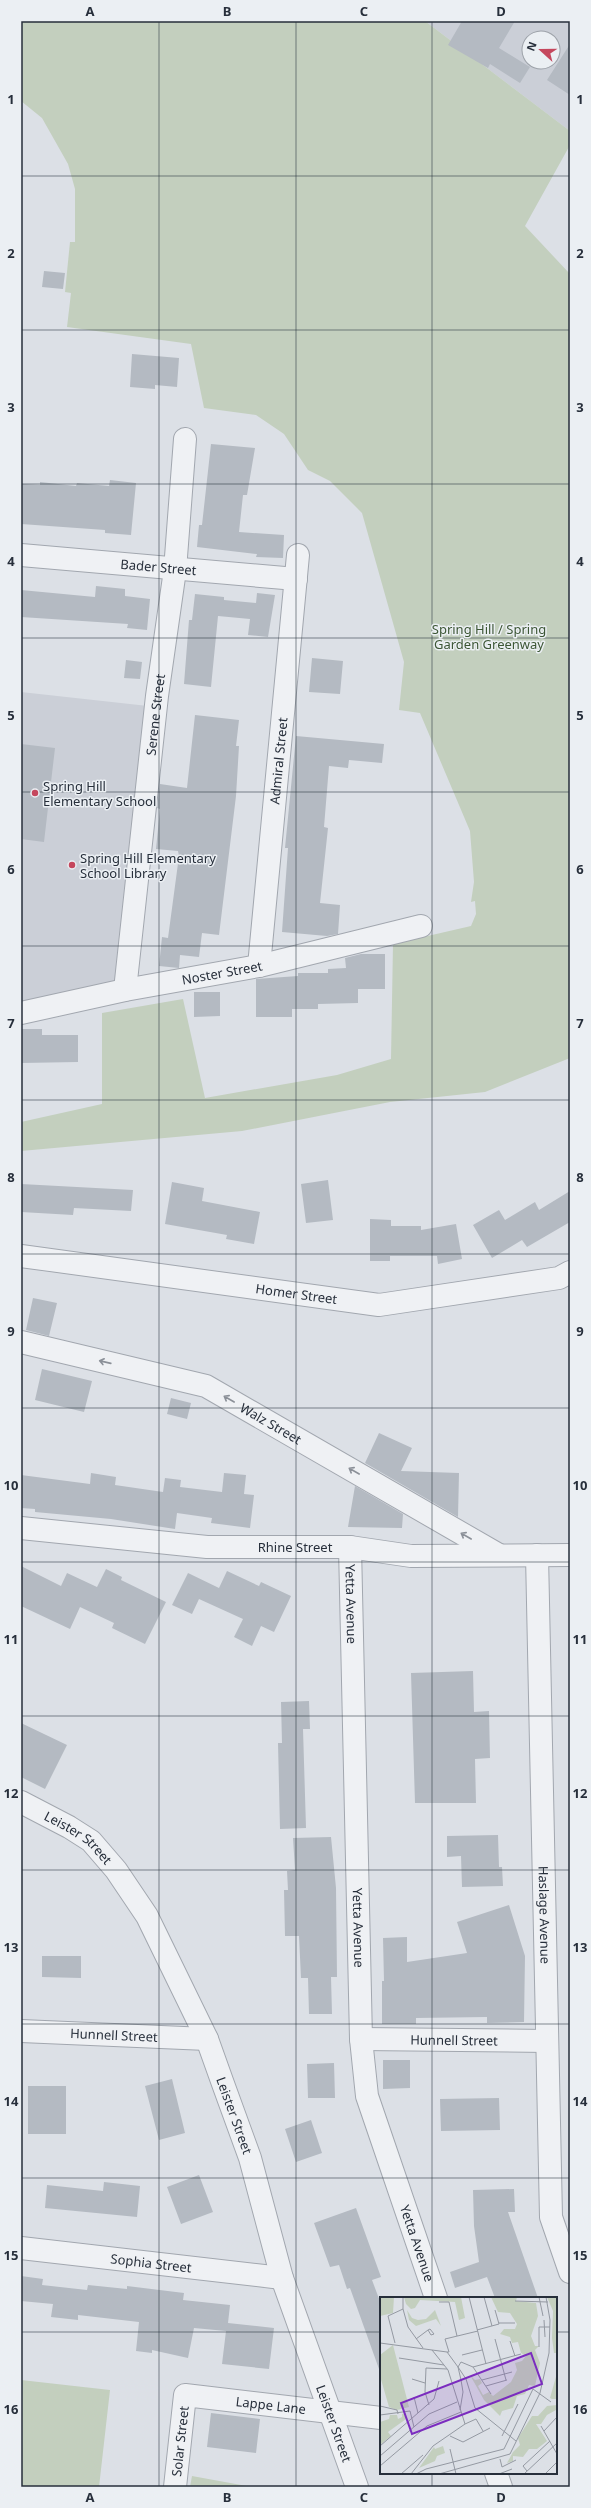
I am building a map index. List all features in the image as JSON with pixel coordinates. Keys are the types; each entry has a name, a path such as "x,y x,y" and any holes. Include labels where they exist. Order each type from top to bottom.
{"street":[{"name":"Serene Street","path":"125,990 157,696 175,570 185,439"},
{"name":"Bader Street","path":"21,555 175,570 296,579"},
{"name":"Admiral Street","path":"259,966 298,555"},
{"name":"Noster Street","path":"21,1013 125,990 259,966 421,926"},
{"name":"Homer Street","path":"21,1256 379,1305 559,1278 570,1272"},
{"name":"Walz Street","path":"21,1342 206,1386 500,1555"},
{"name":"Rhine Street","path":"21,1528 207,1546 350,1547 411,1556 570,1554"},
{"name":"Yetta Avenue","path":"350,1547 361,2039 367,2096 436,2297"},
{"name":"Haslage Avenue","path":"537,1555 551,2217 570,2272"},
{"name":"Leister Street","path":"21,1802 69,1827 91,1841 116,1870 148,1916 206,2039 250,2158 282,2278 357,2487"},
{"name":"Hunnell Street","path":"21,2031 206,2039"},
{"name":"Hunnell Street","path":"361,2039 547,2041"},
{"name":"Sophia Street","path":"21,2248 282,2278"},
{"name":"Lappe Lane","path":"185,2395 380,2418"},
{"name":"Solar Street","path":"175,2487 185,2395"},
{"path":"496,2474 500,2487"}],"shaded area":[{"path":"425,21 570,21 570,131"},
{"path":"21,692 148,706 116,983 21,1004"}],"green space":[{"name":"Spring Hill / Spring Garden Greenway","path":"21,21 425,21 570,131 570,145 525,226 570,274 570,1058 485,1092 390,1102 242,1131 21,1151 21,1122 102,1104 102,1013 183,999 205,1098 337,1075 391,1059 393,944 471,926 476,914 475,901 471,902 474,882 470,831 420,713 399,710 404,662 362,513 330,481 308,470 284,434 256,415 204,408 191,344 67,327 71,293 65,292 70,242 75,242 75,189 68,164 42,118 21,101"},
{"path":"21,2380 110,2390 99,2487 21,2487"},
{"path":"192,2476 252,2487 190,2487"}],"building":[{"path":"462,21 515,21 499,48 521,61 521,70 528,70 520,83 490,64 488,68 448,45"},
{"path":"570,44 570,95 547,80 553,70 561,70 561,58"},
{"path":"44,271 65,273 63,289 42,287"},
{"path":"132,354 179,358 177,387 155,385 155,389 130,387"},
{"path":"211,444 255,448 247,495 243,495 239,532 284,535 283,558 256,557 257,554 197,547 199,525 202,525"},
{"path":"110,480 136,483 131,535 105,533 105,530 21,524 21,484 40,485 40,482 76,486 77,483 109,486"},
{"path":"96,586 125,589 125,596 150,599 147,630 127,628 128,624 21,617 21,590 95,597"},
{"path":"257,593 275,595 268,637 248,635 250,619 218,616 211,687 184,684 189,620 192,620 195,594 224,597 224,600 256,603"},
{"path":"312,658 343,661 340,694 309,692"},
{"path":"126,660 142,662 140,679 124,678"},
{"path":"195,715 239,720 236,746 239,746 236,796 219,935 202,933 199,957 180,955 179,968 159,966 162,937 168,938 179,856 178,851 156,849 160,809 157,808 160,784 187,788"},
{"path":"296,736 384,744 382,763 349,760 348,768 329,766 324,827 328,828 320,903 340,905 338,934 327,936 282,932 288,848 285,848"},
{"name":"Spring Hill Elementary School","path":"21,744 55,748 44,842 21,839"},
{"path":"361,954 385,954 385,989 358,989 358,1003 318,1004 318,1009 292,1009 292,1017 256,1017 256,979 298,976 298,973 328,973 328,969 346,968 345,958"},
{"path":"194,992 220,992 220,1016 194,1017"},
{"path":"21,1029 42,1029 42,1035 78,1035 78,1062 21,1063"},
{"path":"328,1180 333,1220 306,1223 301,1184"},
{"path":"172,1182 204,1188 202,1201 260,1212 254,1244 226,1239 227,1235 165,1224"},
{"path":"21,1184 133,1190 131,1211 74,1208 73,1215 21,1212"},
{"path":"570,1191 570,1222 527,1247 522,1240 492,1258 473,1225 499,1210 505,1220 535,1202 539,1210"},
{"path":"370,1219 391,1220 391,1226 421,1226 421,1230 456,1224 462,1259 438,1264 437,1256 390,1256 390,1261 370,1261"},
{"path":"33,1298 57,1303 49,1336 26,1330"},
{"path":"42,1369 92,1381 84,1412 35,1400"},
{"path":"171,1398 191,1403 187,1419 167,1414"},
{"path":"379,1433 412,1448 401,1471 459,1473 458,1517 365,1463"},
{"path":"91,1473 116,1477 115,1485 163,1492 165,1478 181,1480 180,1487 222,1492 224,1473 246,1475 244,1494 254,1495 250,1528 211,1523 212,1518 177,1513 175,1529 111,1519 35,1512 35,1509 21,1508 21,1475 90,1484"},
{"path":"355,1486 403,1514 402,1528 348,1527"},
{"path":"21,1566 61,1586 67,1573 97,1587 106,1569 122,1577 121,1580 166,1602 145,1644 112,1628 114,1623 80,1607 70,1629 21,1606"},
{"path":"227,1571 259,1586 261,1582 291,1596 274,1632 261,1626 252,1646 234,1637 243,1619 199,1599 192,1614 172,1605 188,1573 219,1588"},
{"path":"473,1671 474,1712 489,1711 490,1758 475,1759 476,1803 415,1803 411,1673"},
{"path":"309,1701 310,1729 303,1729 306,1828 280,1829 278,1743 282,1743 281,1702"},
{"path":"21,1723 67,1745 45,1789 21,1777"},
{"path":"498,1835 499,1867 502,1867 503,1886 462,1887 461,1856 447,1857 447,1836"},
{"path":"331,1837 336,1888 337,1977 331,1977 332,2014 309,2014 308,1978 301,1978 299,1936 285,1936 284,1890 288,1890 287,1871 295,1870 293,1838"},
{"path":"509,1905 525,1956 524,2022 487,2023 487,2017 416,2018 416,2024 382,2024 382,1981 384,1981 383,1938 407,1937 407,1962 467,1953 457,1922"},
{"path":"42,1956 81,1956 81,1978 42,1977"},
{"path":"383,2060 410,2060 410,2088 383,2089"},
{"path":"334,2063 335,2098 308,2098 307,2064"},
{"path":"172,2079 185,2133 159,2140 145,2086"},
{"path":"28,2086 66,2086 66,2134 28,2134"},
{"path":"499,2098 500,2130 441,2131 440,2099"},
{"path":"311,2120 322,2153 296,2162 285,2129"},
{"path":"199,2175 213,2212 181,2224 167,2187"},
{"path":"104,2182 140,2186 137,2217 45,2208 47,2185 103,2191"},
{"path":"514,2189 515,2212 508,2212 538,2297 495,2297 487,2277 455,2288 450,2272 479,2262 474,2226 473,2190"},
{"path":"356,2208 381,2277 372,2280 380,2301 379,2369 350,2288 347,2289 339,2265 330,2267 314,2223"},
{"path":"21,2276 43,2279 42,2285 87,2290 88,2285 127,2289 127,2286 184,2293 183,2300 230,2305 228,2323 274,2328 269,2369 222,2364 226,2331 194,2328 188,2358 152,2350 152,2353 136,2351 139,2322 78,2315 78,2320 51,2317 53,2304 21,2301"},
{"path":"211,2413 260,2419 256,2453 207,2447"}],"place":[{"name":"Spring Hill Elementary School","path":"35,793"},
{"name":"Spring Hill Elementary School Library","path":"72,865"}]}
